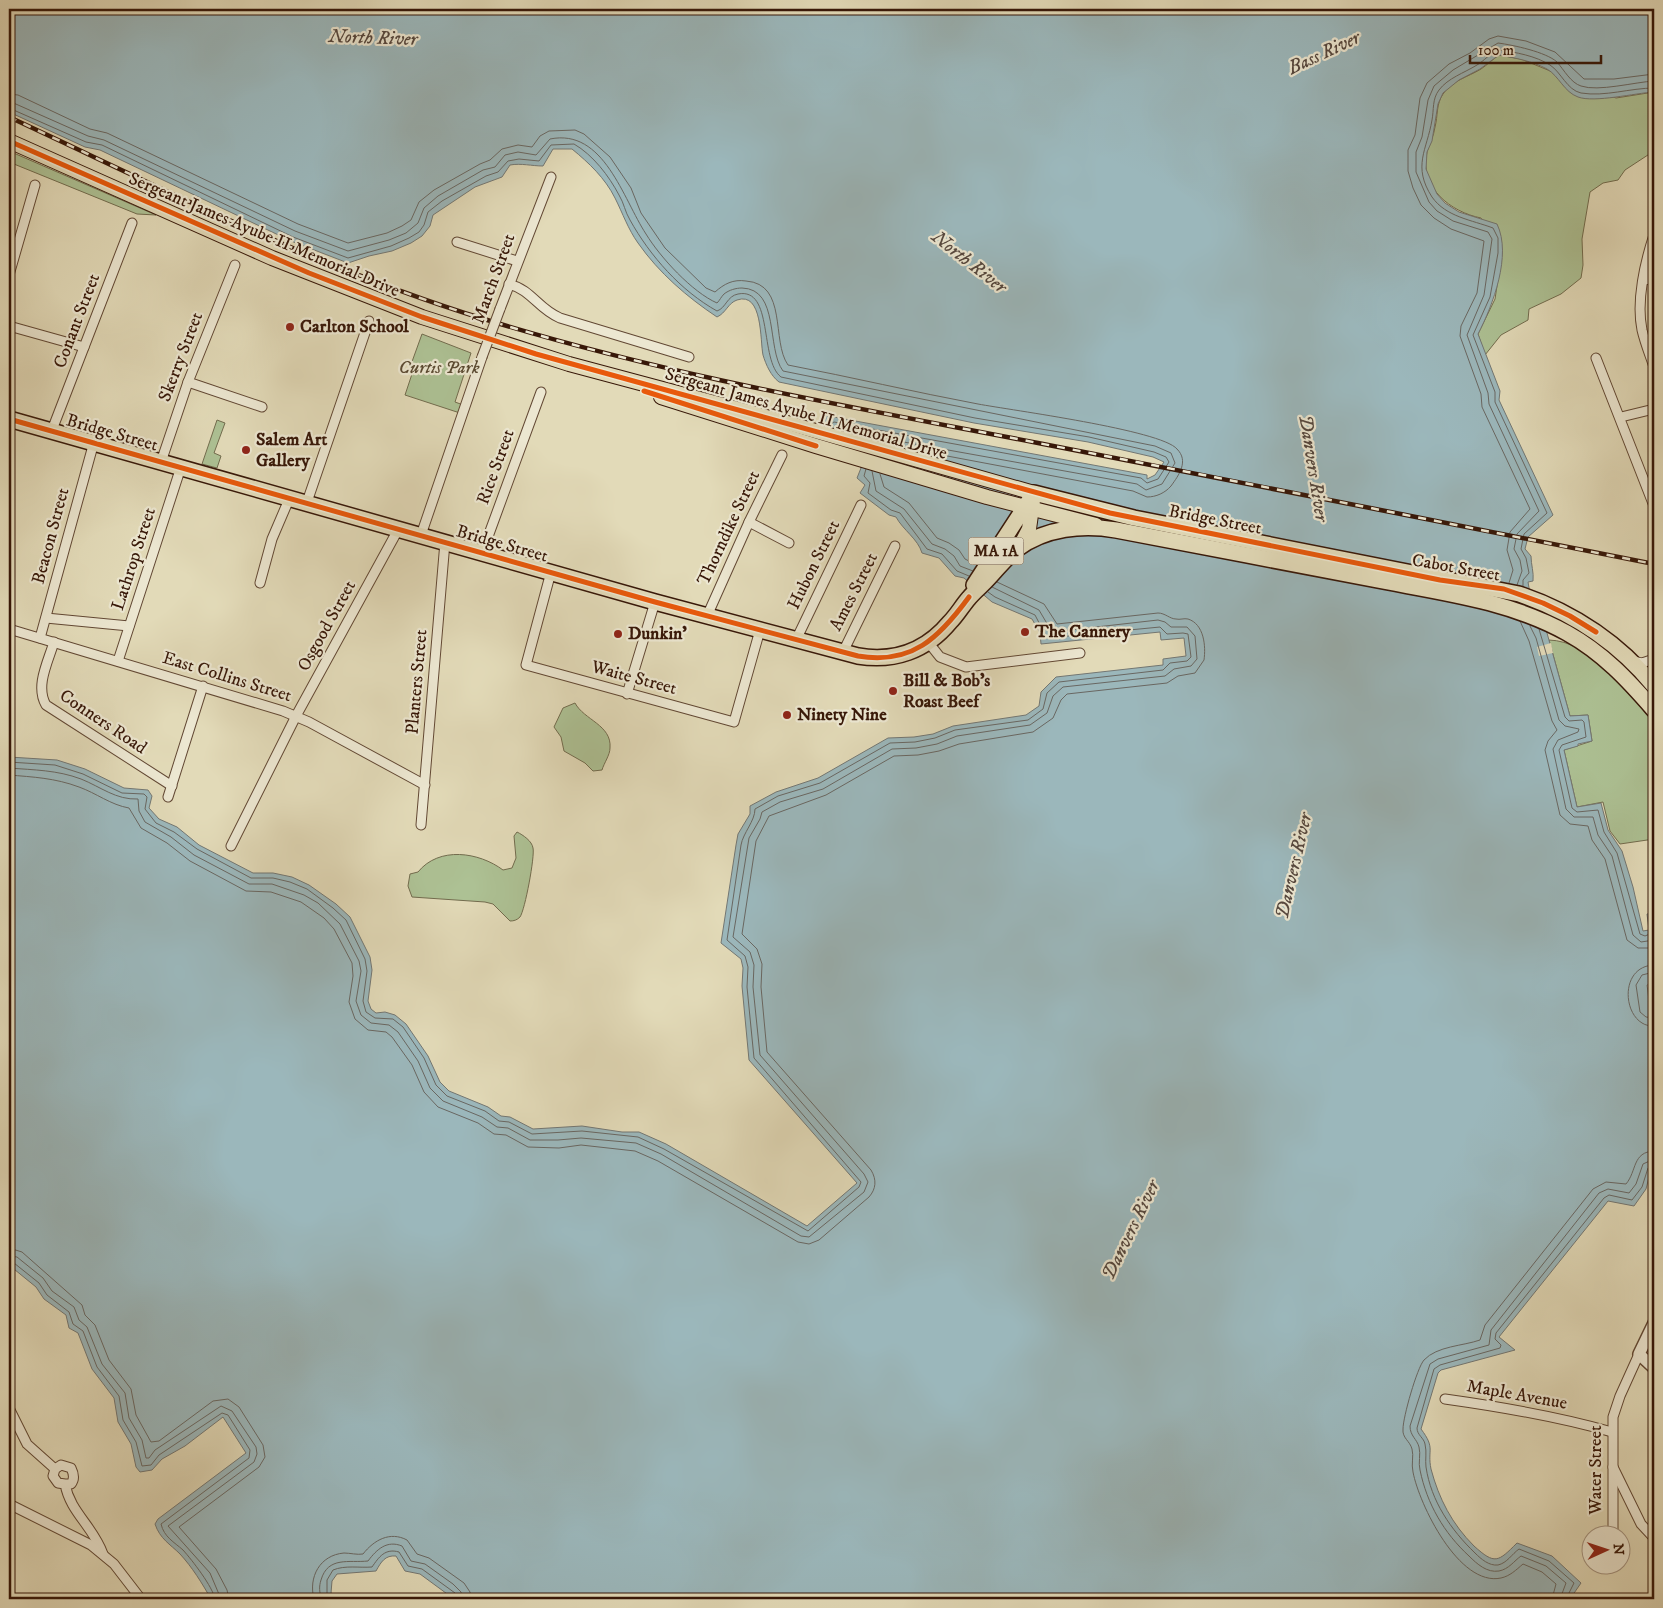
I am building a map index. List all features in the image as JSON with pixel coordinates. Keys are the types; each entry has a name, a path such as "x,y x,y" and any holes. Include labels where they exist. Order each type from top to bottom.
{"highway":[{"name":"Bridge Street","path":"9,419 290,497 655,602 871,658 885,658 910,652 928,642 945,628 969,597 1019,548 1038,537 1060,530 1088,527 1106,528 1393,577"},
{"name":"Bridge Street","path":"969,597 981,573 1031,503 1134,518 1393,577"},
{"name":"Cabot Street","path":"1393,577 1489,586 1519,594 1570,616 1596,632 1632,661 1654,686"},
{"name":"Cabot Street","path":"1393,577 1516,610 1551,625 1587,645 1620,672 1654,710"}],"main road":[{"name":"Sergeant James Ayube II Memorial Drive","path":"9,140 332,283 441,323 569,364 646,392 816,446 1031,503"},
{"name":"Sergeant James Ayube II Memorial Drive","path":"569,364 821,432 1106,528"},
{"name":"Bridge Street","path":"1019,548 1029,529 1031,503"}],"street":[{"name":"March Street","path":"421,535 482,357 517,261 551,177"},
{"path":"9,275 35,185"},
{"name":"Conant Street","path":"52,430 132,223"},
{"path":"1654,235 1644,280 1640,317 1650,343 1654,367"},
{"path":"457,242 517,261"},
{"name":"Skerry Street","path":"161,462 188,382 235,265"},
{"path":"1644,280 1654,278"},
{"path":"509,284 527,291 542,308 560,318 689,357"},
{"path":"306,502 369,321"},
{"path":"9,326 84,347"},
{"path":"1596,358 1654,506"},
{"path":"188,382 262,407"},
{"name":"Rice Street","path":"482,553 540,392"},
{"path":"1620,417 1654,409"},
{"name":"Beacon Street","path":"40,638 94,442"},
{"name":"Thorndike Street","path":"708,616 749,522 782,455"},
{"name":"Lathrop Street","path":"118,660 181,467"},
{"path":"260,583 272,539 290,497"},
{"name":"Hubon Street","path":"796,640 861,505"},
{"path":"749,522 789,543"},
{"name":"Osgood Street","path":"231,846 296,716 399,528"},
{"name":"Planters Street","path":"421,825 445,542"},
{"name":"Ames Street","path":"843,652 895,546"},
{"name":"Waite Street","path":"551,572 526,664 627,694 734,722 760,630"},
{"path":"627,694 655,602"},
{"path":"46,618 129,626"},
{"name":"East Collins Street","path":"9,629 118,660 296,716 425,785"},
{"name":"Conners Road","path":"54,642 41,689 42,698 46,705 172,786"},
{"path":"928,642 940,657 966,667 1080,653"},
{"path":"1632,661 1642,663 1654,660"},
{"path":"168,797 203,686"},
{"name":"Water Street","path":"1613,1526 1613,1417 1618,1401 1654,1323"},
{"path":"1639,1354 1654,1368"},
{"name":"Maple Avenue","path":"1445,1400 1511,1408 1570,1420 1612,1432"},
{"path":"9,1408 26,1444 55,1469"},
{"path":"1612,1464 1641,1524 1654,1538"},
{"path":"61,1465 71,1468 73,1480 70,1484 65,1484 58,1483 53,1476 55,1469 61,1465"},
{"path":"65,1484 67,1497 97,1537 103,1554"},
{"path":"9,1504 77,1538 103,1554 114,1564 141,1599"}],"green space":[{"path":"1499,55 1521,59 1616,98 1654,92 1654,151 1625,170 1618,180 1603,183 1590,192 1582,239 1583,265 1581,278 1561,294 1529,309 1528,320 1501,335 1485,355 1478,334 1495,299 1502,253 1481,218 1459,210 1440,196 1428,177 1426,165 1427,152 1434,130 1439,102 1443,94 1455,82 1481,69"},
{"path":"9,151 156,215 137,214 9,162"},
{"name":"Curtis Park","path":"422,334 471,353 455,402 466,406 463,414 405,395 413,371 409,370"},
{"path":"217,420 225,423 214,453 221,456 217,468 202,464"},
{"path":"1549,640 1564,642 1579,648 1593,657 1620,680 1654,716 1654,839 1620,844 1610,831 1603,802 1577,807 1564,750 1592,741 1588,715 1570,716"},
{"path":"575,703 579,709 607,734 610,751 602,770 593,771 585,763 564,751 561,737 554,727 563,708"},
{"path":"517,832 531,843 533,848 527,894 518,919 510,921 493,904 485,902 412,897 408,886 410,874 418,872 437,858 459,854 483,859 503,870 512,868 516,858 514,836"}],"water":[{"path":"9,9 1654,9 1654,92 1585,99 1573,95 1547,69 1529,62 1499,55 1480,69 1459,80 1443,93 1438,104 1432,141 1427,152 1426,169 1437,194 1445,203 1459,212 1497,224 1501,236 1502,265 1499,280 1495,295 1478,334 1500,391 1499,400 1553,515 1528,537 1525,549 1531,556 1533,581 1528,582 1532,605 1547,633 1570,716 1588,715 1592,741 1564,750 1577,807 1601,803 1608,830 1622,851 1643,931 1649,930 1647,914 1654,913 1654,983 1647,985 1650,1007 1654,1007 1654,1157 1646,1189 1634,1206 1608,1201 1499,1337 1515,1350 1441,1370 1438,1373 1421,1429 1430,1445 1431,1469 1438,1491 1447,1510 1466,1538 1481,1552 1496,1559 1517,1543 1552,1556 1581,1583 1570,1599 454,1599 420,1574 405,1571 396,1556 392,1556 384,1560 376,1571 337,1574 332,1581 331,1593 338,1596 338,1599 211,1599 189,1564 162,1537 155,1524 158,1519 246,1453 223,1417 185,1446 162,1459 152,1470 140,1472 136,1467 131,1444 118,1422 114,1398 92,1369 78,1333 69,1328 66,1315 44,1299 36,1287 9,1265 9,757 57,760 85,769 124,788 148,790 152,796 149,808 159,819 177,827 199,845 253,873 273,873 292,877 309,885 336,904 350,917 370,957 372,970 368,1001 371,1009 376,1013 385,1012 395,1015 406,1024 428,1056 440,1082 449,1091 533,1129 582,1126 622,1132 639,1132 666,1144 807,1226 857,1183 749,1060 741,959 721,943 738,834 750,814 750,806 776,792 818,778 888,738 933,734 953,726 1026,715 1039,706 1041,692 1056,677 1163,665 1163,659 1186,656 1184,638 1161,640 1160,632 1041,644 1040,633 1032,619 992,602 964,578 955,576 939,558 922,553 917,543 896,517 889,515 860,493 865,485 857,478 861,468 824,425 823,415 1147,475 1147,479 1155,475 1164,462 1153,457 1088,442 974,423 779,382 771,373 764,359 759,319 752,303 745,299 737,300 731,303 717,317 684,293 646,254 631,232 615,198 606,184 590,165 572,149 553,149 543,166 510,165 502,177 475,187 433,215 430,226 422,236 392,251 348,263 291,241 100,150 85,147 9,112"}],"pier":[{"path":"1551,643 1553,653 1539,656 1537,647"}],"railway":[{"path":"9,117 303,252 423,299 552,339 621,357 759,388 1654,564"}],"cycle path":[{"path":"9,141 309,273 422,317 536,354 1110,513 1440,580 1504,589 1543,603 1570,616 1596,632"},
{"path":"644,391 816,446"},
{"path":"9,419 655,602 858,656 877,658 894,656 909,652 923,645 947,625 969,597"}],"place":[{"name":"Carlton School","path":"290,327"},
{"name":"Salem Art Gallery","path":"246,450"},
{"name":"The Cannery","path":"1025,632"},
{"name":"Dunkin'","path":"618,634"},
{"name":"Bill & Bob's Roast Beef","path":"893,691"},
{"name":"Ninety Nine","path":"787,715"}],"water label":[{"name":"North River","path":"373,38"},
{"name":"Bass River","path":"1324,53"},
{"name":"North River","path":"969,262"},
{"name":"Danvers River","path":"1313,468"},
{"name":"Danvers River","path":"1294,866"},
{"name":"Danvers River","path":"1131,1230"}]}
